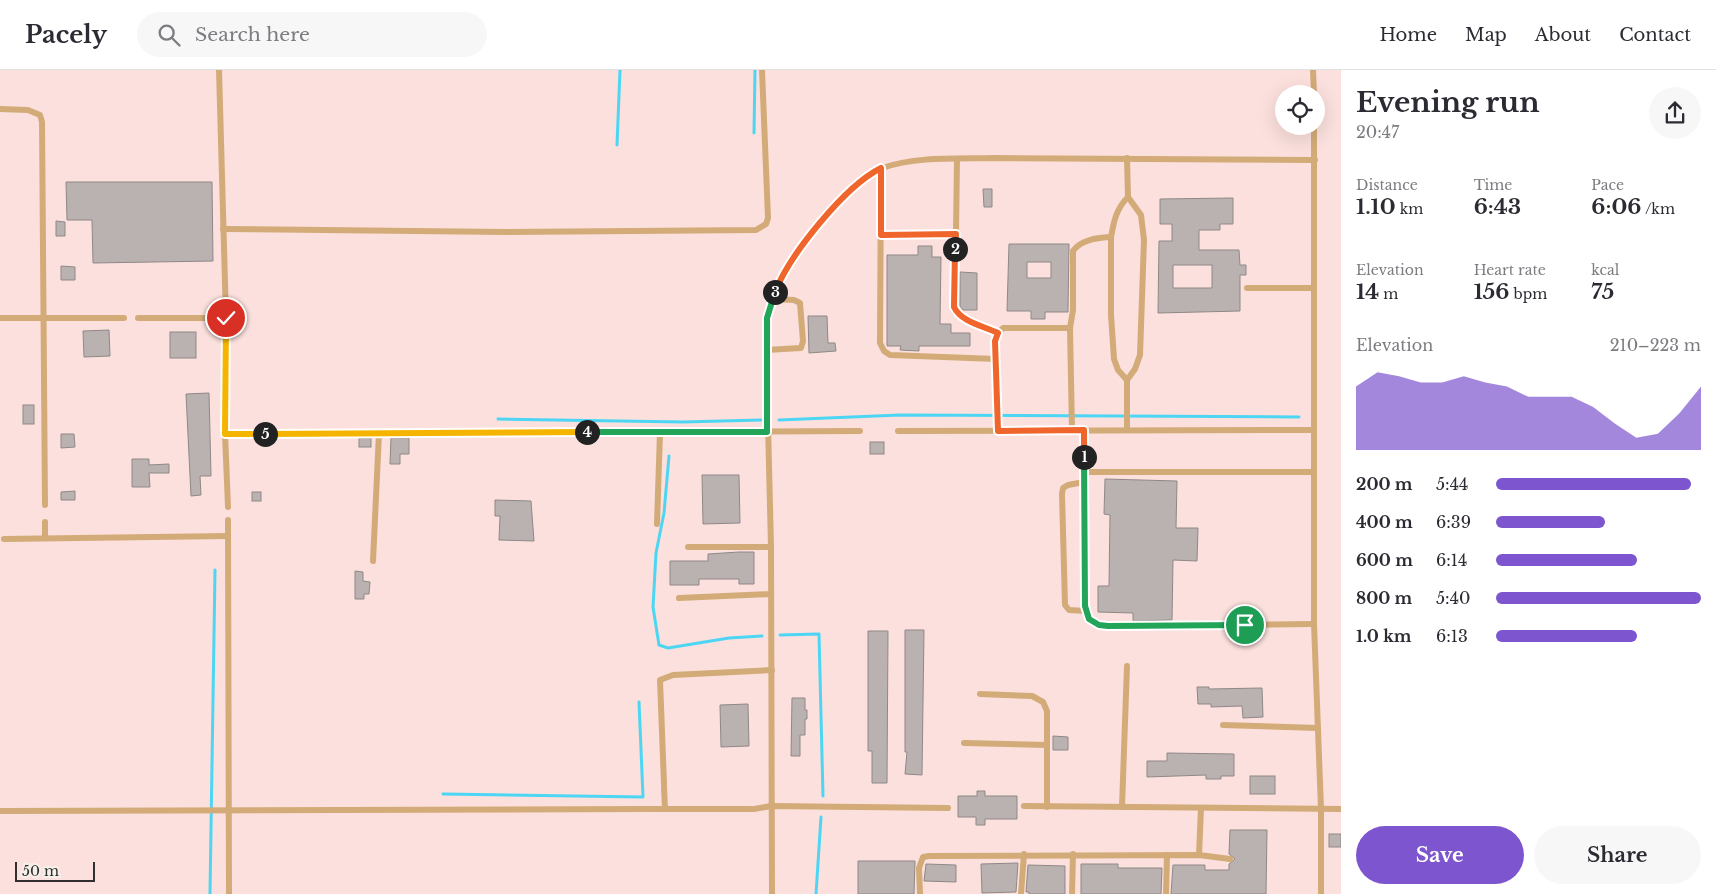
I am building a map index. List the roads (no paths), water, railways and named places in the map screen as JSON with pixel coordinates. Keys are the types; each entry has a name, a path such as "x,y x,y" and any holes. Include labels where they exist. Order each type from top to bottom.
{"lane":[{"path":"219,70 226,318 225,434 228,507"},
{"path":"223,229 496,232 756,230 766,224 768,218 762,70"},
{"path":"1313,70 1314,85"},
{"path":"0,109 33,111 41,118 45,505"},
{"path":"1314,135 1314,624 1321,809 1321,894"},
{"path":"1127,158 1128,197 1141,215 1144,240 1140,355 1135,369 1127,380 1127,430"},
{"path":"772,894 772,594 766,350 767,318 772,299 778,284 791,264 829,213 866,176 881,168 917,161 957,159 1315,160"},
{"path":"957,159 954,307 957,314 998,333"},
{"path":"881,168 880,343 884,351 890,355 996,359"},
{"path":"1127,380 1118,370 1114,358 1111,315 1111,237 1115,215 1120,205 1128,197"},
{"path":"881,235 956,234"},
{"path":"1072,430 1070,328 1073,310 1073,251 1078,244 1086,241 1111,237"},
{"path":"1247,288 1314,288"},
{"path":"766,350 801,348 803,341 800,303 794,300 772,299"},
{"path":"0,318 124,318"},
{"path":"138,318 226,318"},
{"path":"998,431 995,341 998,333 1003,328 1070,328"},
{"path":"1084,430 1086,610 1093,623 1108,626 1314,624"},
{"path":"898,431 1313,430"},
{"path":"225,434 860,431"},
{"path":"657,524 660,432"},
{"path":"373,561 379,433"},
{"path":"1084,472 1314,472"},
{"path":"1084,482 1068,485 1063,488 1062,523 1065,605 1069,610 1086,610"},
{"path":"228,520 229,894"},
{"path":"45,522 45,537"},
{"path":"4,539 228,536"},
{"path":"688,547 771,548"},
{"path":"680,598 772,594"},
{"path":"1122,807 1127,666"},
{"path":"665,809 660,680 673,675 772,670"},
{"path":"980,694 1032,696 1043,702 1046,711 1047,807"},
{"path":"1223,725 1318,728"},
{"path":"964,743 1046,745"},
{"path":"0,811 752,809 771,806 948,808"},
{"path":"1024,806 1341,809"},
{"path":"1200,855 1201,808"},
{"path":"1021,894 1024,854"},
{"path":"920,894 920,868 923,857 1073,854 1200,855 1230,859"},
{"path":"1072,894 1073,854"},
{"path":"1166,894 1167,855"}],"waterway":[{"path":"617,145 620,70"},
{"path":"754,133 755,70"},
{"path":"779,420 900,415 1299,417"},
{"path":"498,419 683,422 761,420"},
{"path":"669,456 664,513 656,553 653,607 659,645 668,648 729,638 762,636"},
{"path":"210,894 215,570"},
{"path":"780,635 819,634 823,796"},
{"path":"443,794 643,797 639,702"},
{"path":"816,894 821,817"}]}
